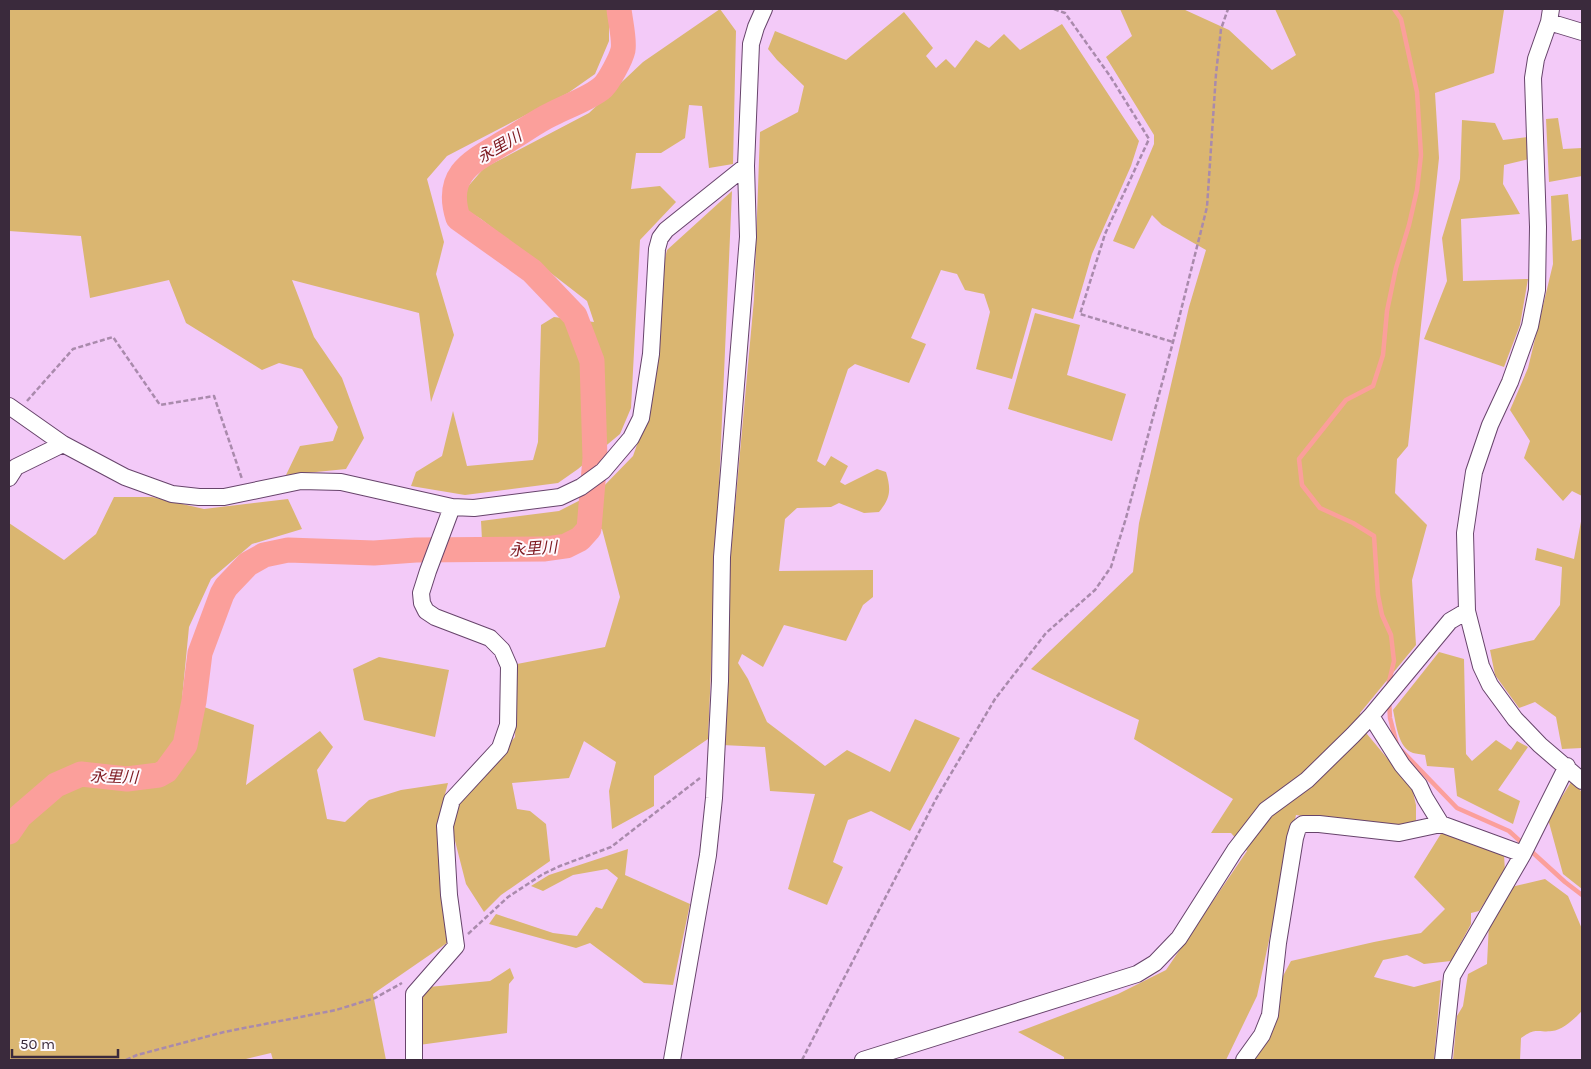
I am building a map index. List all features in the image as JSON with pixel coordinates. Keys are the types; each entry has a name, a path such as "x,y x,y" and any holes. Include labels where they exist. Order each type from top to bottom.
{"street":[{"path":"672,1060 708,855 717,768 722,557 748,237 746,166 751,44 756,26 764,9"},
{"path":"1582,32 1550,15 1536,59 1534,78 1538,227 1537,290 1530,326 1510,382 1490,425 1474,472 1464,533 1467,611 1481,666 1490,686 1515,719 1582,781"},
{"path":"13,409 63,444 125,478 172,494 224,498 301,481 341,482 449,514 474,508 560,497 581,487 603,471 631,438 641,418 651,354 657,249 660,238 666,230 746,166"},
{"path":"9,478 16,467 63,444"},
{"path":"414,1060 414,994 456,946 449,895 446,826 452,800 500,748 508,725 509,666 502,650 490,638 434,617 426,611 422,603 421,593 449,514"},
{"path":"863,1060 1137,974 1155,963 1179,938 1235,850 1266,810 1307,780 1371,716 1450,621 1467,611"},
{"path":"1371,716 1402,764 1419,785 1441,824"},
{"path":"1443,1060 1452,976 1526,848 1567,766"},
{"path":"1244,1060 1262,1035 1270,1014 1278,943 1298,828 1303,824 1399,833 1441,824 1526,848"}],"path":[{"path":"1054,9 1065,13 1110,76 1149,138 1105,234 1080,314 1173,342"},
{"path":"802,1060 936,799 995,699 1046,633 1094,590 1111,567 1173,342 1207,207 1216,74 1221,29 1227,9"},
{"path":"13,409 73,349 113,337 160,405 214,396 247,493"},
{"path":"456,946 508,897 543,874 611,847 692,783 717,768"},
{"path":"126,1060 137,1055 224,1032 336,1010 375,998 409,980"}],"shaded area":[{"path":"9,9 609,9 609,41 595,74 568,93 447,156 427,179 444,242 436,274 454,335 431,402 419,313 292,280 314,337 342,378 364,438 346,469 286,475 300,446 333,441 338,427 302,369 279,363 262,370 186,323 169,280 90,298 81,236 9,231"},
{"path":"720,9 736,31 733,164 709,168 702,106 689,105 685,138 661,153 636,153 631,189 660,186 676,202 640,240 631,408 620,434 558,483 465,495 411,486 416,472 442,456 453,411 467,466 533,460 538,442 541,325 554,317 594,322 587,301 481,219 464,209 464,191 484,168 589,113 643,62"},
{"path":"1120,9 1183,9 1229,30 1272,70 1296,55 1275,9 1504,10 1494,73 1435,93 1439,158 1408,446 1397,459 1395,493 1427,525 1412,580 1416,645 1360,713 1367,734 1412,788 1416,805 1416,821 1403,830 1296,815 1257,996 1226,1060 1064,1060 1064,1057 1018,1032 1118,994 1166,970 1247,851 1231,833 1211,833 1233,799 1134,739 1139,720 1031,669 1133,572 1139,523 1189,307 1206,250 1162,225 1152,215 1134,249 1113,241 1154,144 1154,135 1106,57 1132,36"},
{"path":"904,12 933,48 926,56 936,68 946,59 955,68 976,40 989,48 1004,34 1020,50 1062,24 1139,141 1131,166 1092,254 1073,319 1032,308 1012,379 976,369 990,312 984,294 965,290 957,274 941,270 911,338 926,344 909,383 855,364 848,369 817,461 825,466 831,456 848,466 840,482 845,485 877,469 886,472 889,493 883,507 879,512 864,513 839,503 831,507 797,508 785,519 779,571 873,570 873,597 863,605 846,641 784,625 763,667 742,654 738,663 748,679 767,722 825,766 847,750 890,772 915,719 960,738 910,831 871,811 848,820 833,862 843,867 827,905 788,889 815,794 770,791 765,747 722,745 728,584 754,299 760,132 798,112 804,86 768,49 775,31 846,60"},
{"path":"1558,118 1563,149 1582,148 1582,176 1549,182 1546,119"},
{"path":"1462,120 1495,123 1503,140 1527,137 1529,159 1504,165 1503,184 1520,214 1461,219 1463,281 1528,279 1520,325 1504,367 1424,339 1447,281 1442,238 1460,179"},
{"path":"732,191 708,739 654,776 654,806 612,829 609,791 616,762 584,741 569,778 512,783 517,809 530,811 546,824 550,861 501,895 484,912 466,884 453,833 457,803 515,737 517,664 605,647 620,597 602,529 582,527 570,536 482,540 481,521 559,511 600,490 633,456 650,408 661,274 667,250"},
{"path":"1568,194 1572,241 1582,239 1582,496 1572,491 1563,501 1524,458 1530,441 1510,410 1528,368 1553,264 1551,196"},
{"path":"1035,313 1080,325 1067,375 1126,394 1112,441 1008,409"},
{"path":"114,497 152,497 204,509 288,499 302,529 252,544 211,579 189,627 182,699 254,725 246,785 320,731 333,747 317,770 327,819 345,822 369,800 401,790 448,783 439,817 447,943 373,994 386,1060 273,1060 271,1053 242,1060 9,1060 9,523 64,560 96,534"},
{"path":"1582,516 1582,748 1562,749 1556,717 1535,702 1519,708 1495,675 1490,650 1534,640 1560,605 1562,567 1535,560 1537,548 1574,559"},
{"path":"1439,652 1464,659 1466,754 1472,761 1496,740 1511,750 1517,741 1528,747 1498,790 1520,801 1513,824 1457,796 1454,768 1427,766 1425,755 1413,753 1401,741 1393,710"},
{"path":"379,657 449,670 435,737 364,720 353,669"},
{"path":"1573,779 1582,793 1582,889 1563,874 1548,819"},
{"path":"1442,832 1504,854 1505,872 1479,911 1471,913 1471,924 1451,961 1424,964 1407,955 1383,960 1374,977 1414,987 1441,980 1434,1060 1252,1060 1270,1035 1283,976 1291,961 1421,933 1445,909 1414,877"},
{"path":"628,849 625,875 690,904 673,985 644,983 590,943 576,948 489,924 496,914 553,933 577,936 596,907 602,909 618,878 607,869 573,875 543,891 531,886 549,875"},
{"path":"1545,879 1568,896 1582,929 1582,1011 1569,1023 1556,1030 1533,1031 1521,1038 1520,1060 1453,1060 1457,1016 1463,1006 1468,974 1487,964 1489,923 1511,887"},
{"path":"510,968 514,978 509,984 507,1033 419,1045 420,997 429,987 490,981"}],"waterway":[{"name":"永里川","path":"9,832 20,816 56,785 81,774 127,779 159,775 166,771 185,745 194,701 200,653 222,594 226,587 248,564 264,555 288,550 374,553 416,550 545,549 566,546 580,539 589,529 595,458 592,361 575,316 532,271 458,218 455,189 459,178 466,169 485,154 541,120 586,98 603,87 620,59 623,50 619,9"},
{"path":"1388,686 1394,661 1391,635 1382,615 1378,595 1374,536 1353,523 1320,508 1302,485 1299,459 1346,400 1373,386 1383,355 1387,311 1396,268 1417,190 1421,155 1417,92 1401,19 1394,9"},
{"path":"1389,701 1390,718 1397,745"},
{"path":"1402,751 1457,808 1509,831 1582,895"}]}
